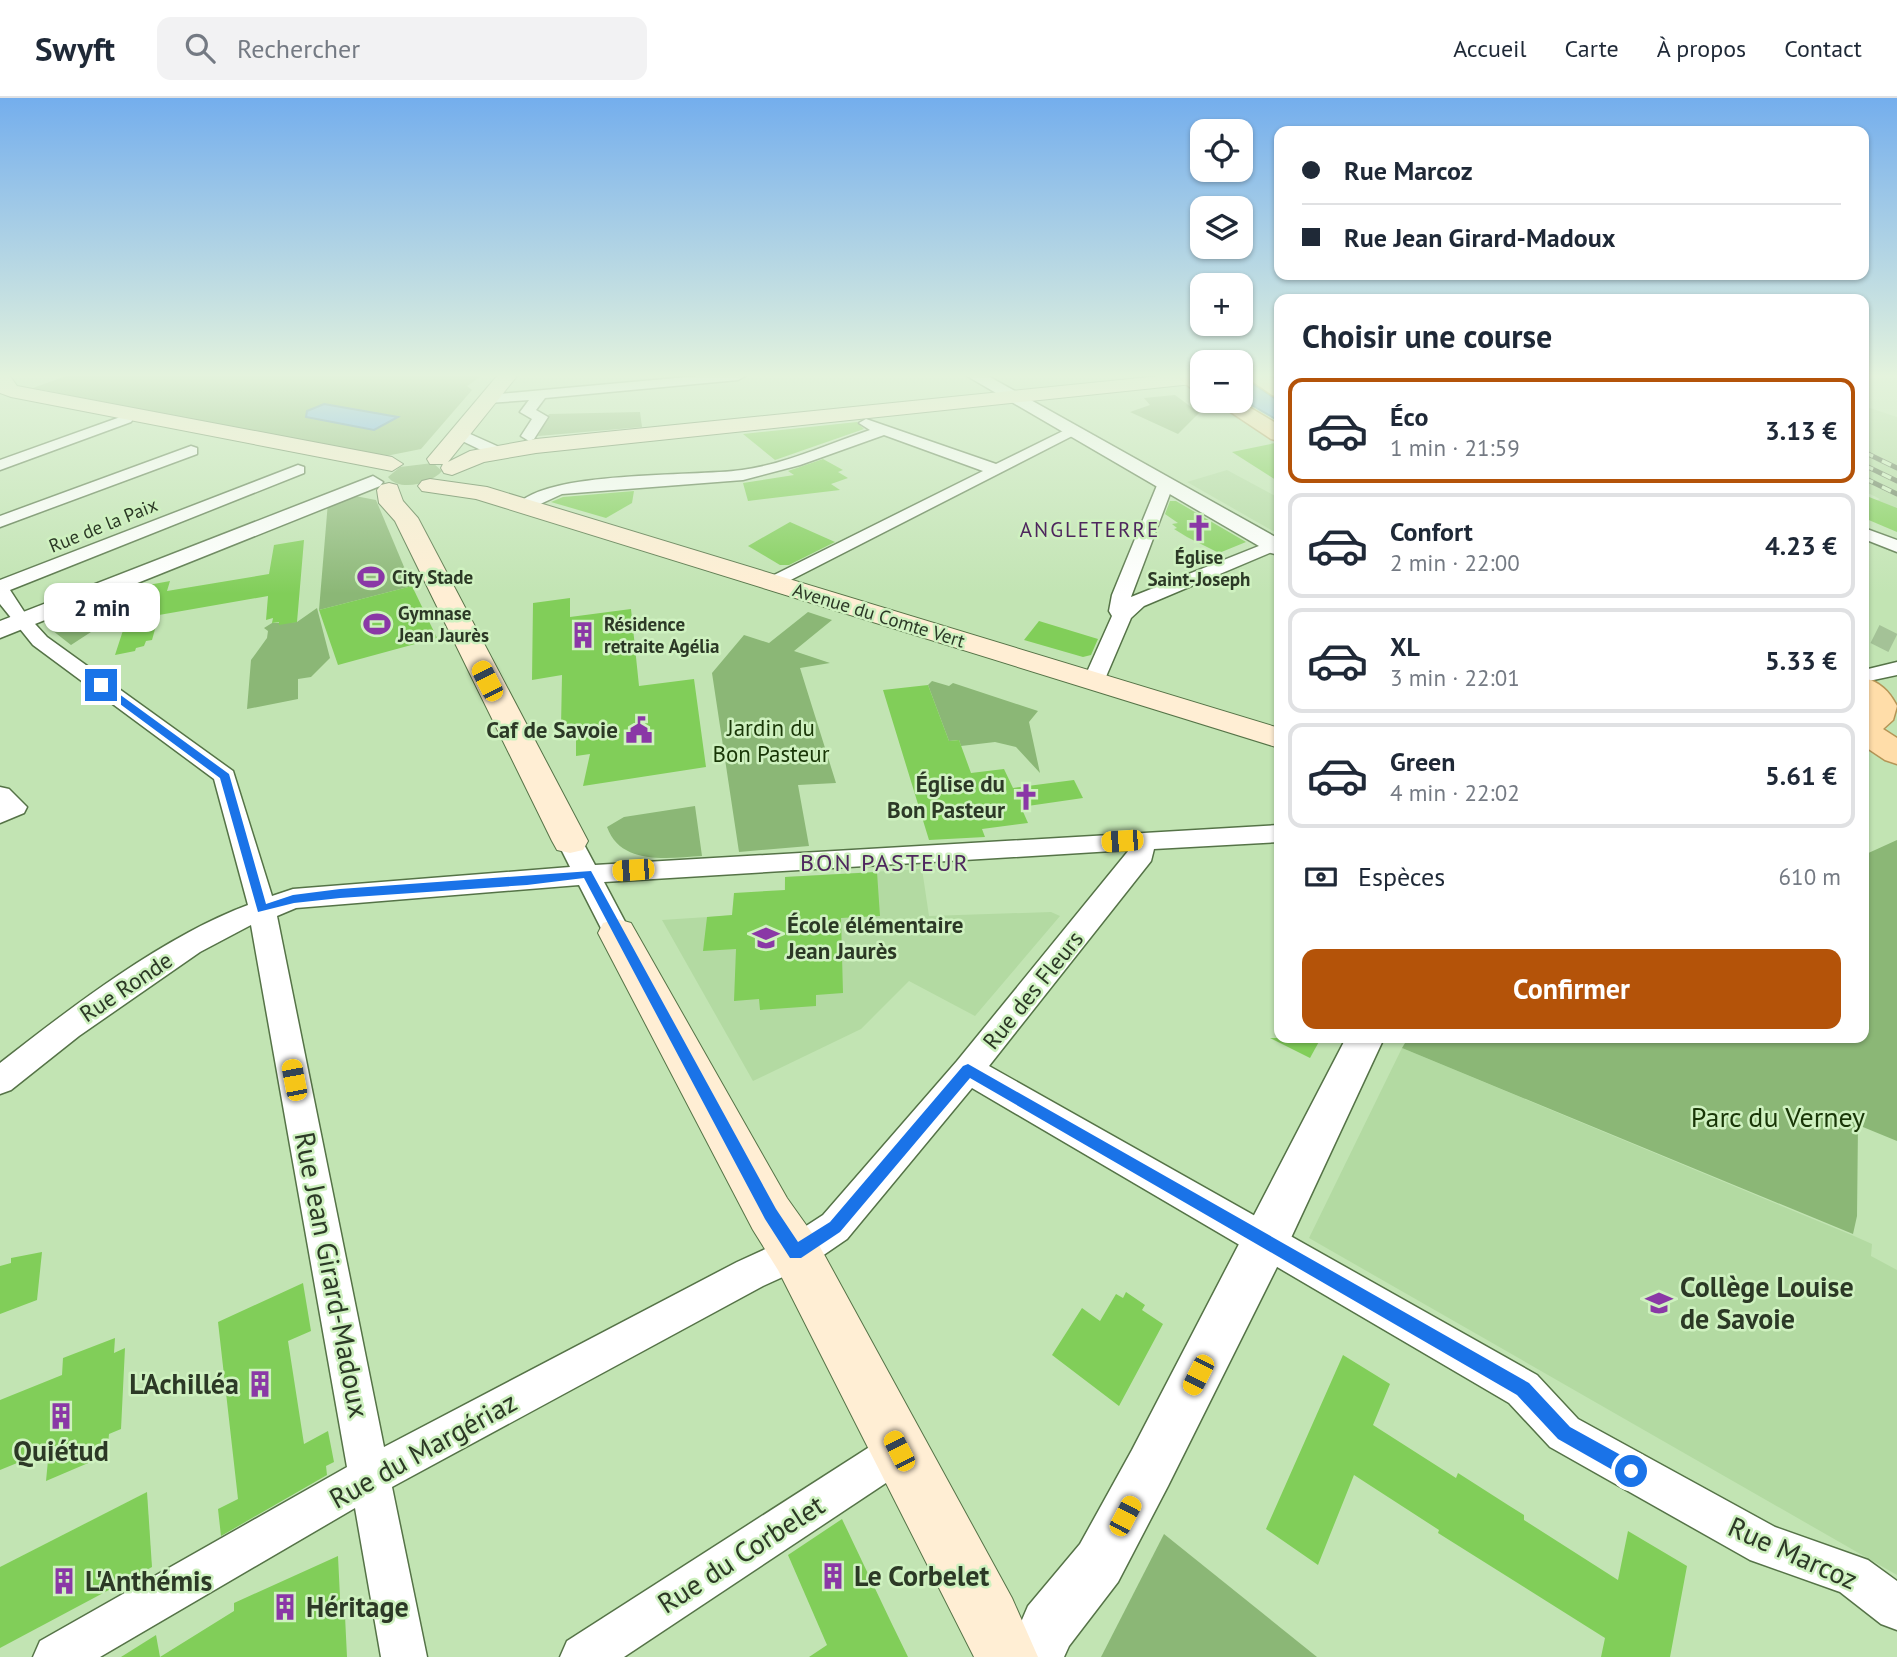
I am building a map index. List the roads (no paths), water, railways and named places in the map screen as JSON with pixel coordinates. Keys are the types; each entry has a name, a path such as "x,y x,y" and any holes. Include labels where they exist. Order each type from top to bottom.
{"main road":[{"name":"Avenue du Comte Vert","path":"289,449 416,472"},
{"name":"Avenue du Comte Vert","path":"300,449 416,472 1274,736"},
{"path":"439,449 391,503 405,518 570,841"},
{"path":"416,472 442,449"},
{"path":"416,472 492,449"},
{"path":"416,472 505,449"},
{"path":"1872,700 1897,752"},
{"path":"617,933 770,1214 796,1252 990,1620 1006,1657"}],"street":[{"path":"0,466 46,449"},
{"path":"525,506 558,489 743,475 770,470 830,449"},
{"path":"936,449 996,470"},
{"path":"775,582 1038,449"},
{"path":"1105,449 1274,543"},
{"path":"0,522 191,451"},
{"name":"Rue de la Paix","path":"0,588 298,470"},
{"path":"0,630 416,472"},
{"path":"1122,616 1119,611 1122,595 1166,483"},
{"path":"1869,535 1897,547"},
{"path":"1094,681 1122,616 1137,602 1274,546"},
{"name":"Rue Jean Girard-Madoux","path":"0,588 40,641 225,776 262,909 404,1657"},
{"path":"1872,700 1897,668"},
{"path":"0,795 15,807 0,815"},
{"name":"Rue Ronde","path":"0,1081 68,1027 190,945 234,920 293,899 527,881 587,873 1274,833"},
{"name":"Rue des Fleurs","path":"796,1252 835,1227 968,1070 1142,855 1141,840"},
{"path":"570,841 617,933"},
{"path":"1035,1657 1048,1626 1099,1563 1267,1240 1363,1043"},
{"name":"Rue Marcoz","path":"968,1070 1523,1389 1564,1433 1765,1545 1853,1575 1897,1608"},
{"name":"Rue du Margériaz","path":"55,1657 371,1476 796,1252"},
{"name":"Rue du Corbelet","path":"583,1657 899,1451"}],"tunnel":[{"path":"1875,634 1897,645"}],"railway":[{"path":"1869,454 1897,468"},
{"path":"1869,467 1897,481"},
{"path":"1869,480 1897,494"}],"place":[{"name":"Église Saint-Joseph","path":"1199,528"},
{"name":"City Stade","path":"371,577"},
{"name":"Gymnase Jean Jaurès","path":"377,624"},
{"name":"Résidence retraite Agélia","path":"583,635"},
{"name":"Caf de Savoie","path":"639,730"},
{"name":"Église du Bon Pasteur","path":"1026,797"},
{"name":"École élémentaire Jean Jaurès","path":"766,938"},
{"name":"Collège Louise de Savoie","path":"1659,1303"},
{"name":"L'Achilléa","path":"260,1384"},
{"name":"Quiétud","path":"61,1416"},
{"name":"Le Corbelet","path":"833,1576"},
{"name":"L'Anthémis","path":"64,1581"},
{"name":"Héritage","path":"285,1607"}],"district":[{"name":"ANGLETERRE","path":"1090,530"},
{"name":"BON PASTEUR","path":"885,863"}],"park label":[{"name":"Jardin du Bon Pasteur","path":"771,741"},
{"name":"Parc du Verney","path":"1778,1117"}]}
